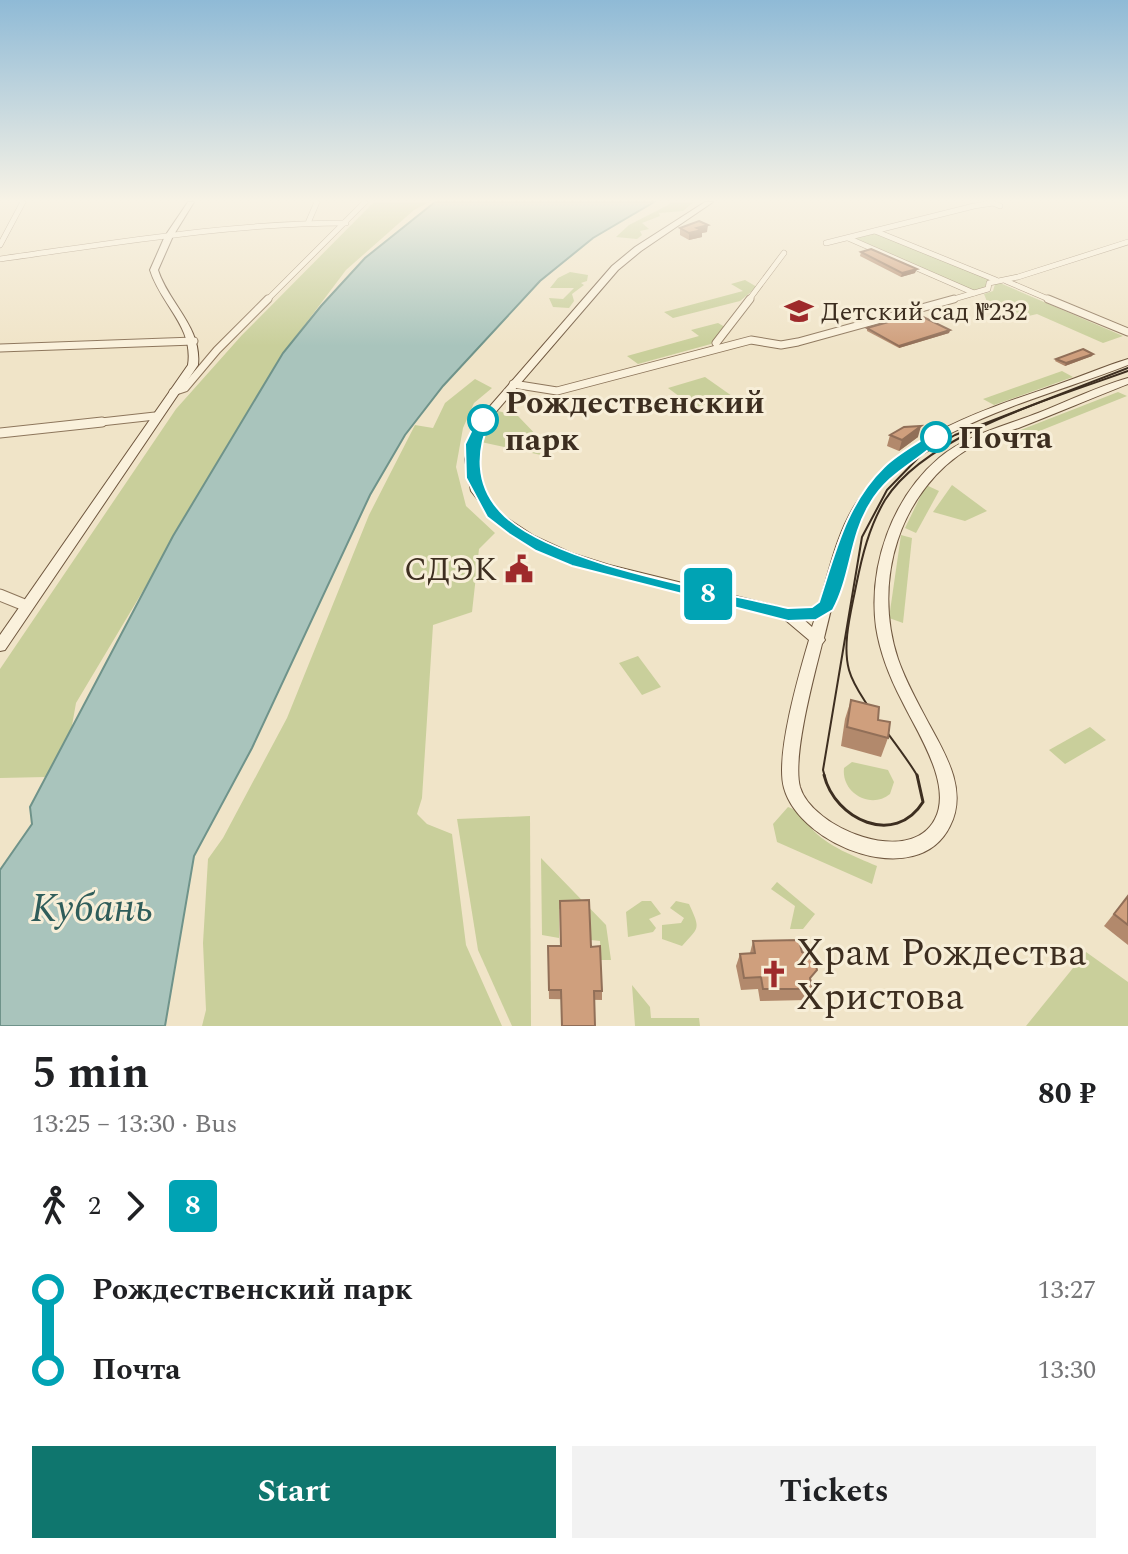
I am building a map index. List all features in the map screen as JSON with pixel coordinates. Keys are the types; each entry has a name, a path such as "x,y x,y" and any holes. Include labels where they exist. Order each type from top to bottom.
{"main road":[{"path":"0,646 155,416 193,365 197,353 194,341 156,280 156,260 161,250"},
{"path":"637,250 615,268 483,420 472,444 474,478 492,513 542,547 578,562 788,614 816,613 827,606"},
{"path":"1128,362 946,432 891,468 864,500 852,522 827,606 791,747 792,787 813,817 851,842 879,850 915,847 927,841 943,825 950,799 937,753 910,705 889,656 883,626 881,614 894,531 904,507 922,480 970,443 1128,381"},
{"path":"1058,389 1079,400"},
{"path":"788,614 818,640"}],"street":[{"path":"0,259 67,250"},
{"path":"173,392 185,388 217,350 316,250"},
{"path":"875,250 974,293"},
{"path":"922,250 1128,332"},
{"path":"513,384 557,391 751,340 785,345 988,289 989,283 1102,250"},
{"path":"716,343 786,254"},
{"path":"0,348 194,341"},
{"path":"0,433 155,416"},
{"path":"0,595 27,606"}],"green space":[{"path":"326,250 369,250 346,270 291,343 76,703 71,731 46,777 0,778 0,669 176,409 242,335"},
{"path":"880,250 919,250 988,280 985,287 974,291"},
{"path":"570,272 588,275 587,281 581,283 584,285 572,294 574,301 569,308 553,307 549,298 563,299 574,288 550,288 558,278"},
{"path":"745,280 757,287 740,301 673,318 664,312 743,291 731,284"},
{"path":"1000,283 1123,336 1103,343 1037,314 1020,318 988,304 984,294 993,291 995,284"},
{"path":"718,323 725,327 711,344 638,364 627,356 699,336 691,330"},
{"path":"1062,371 1073,377 994,405 983,399"},
{"path":"705,377 732,396 695,408 668,388"},
{"name":"Рождественский парк","path":"475,379 492,388 474,403 463,428 456,467 466,506 495,533 479,549 472,612 433,625 422,798 417,814 427,824 452,834 466,945 502,1026 202,1026 206,1010 203,943 208,859 223,838 287,718 369,515 415,425 433,428 445,403"},
{"path":"1118,392 1127,396 1027,436 1018,431"},
{"path":"498,411 518,416 541,440 536,447 541,455 481,442"},
{"path":"926,485 939,491 916,533 905,528"},
{"path":"952,485 987,511 965,521 933,512"},
{"path":"901,535 912,538 903,623 889,618"},
{"path":"638,656 661,687 642,695 619,663"},
{"path":"1090,727 1106,740 1065,764 1049,750"},
{"path":"852,762 888,770 894,782 890,794 874,800 852,791 844,777 844,768"},
{"path":"788,807 825,841 877,866 872,884 777,842 773,824"},
{"path":"530,816 531,1026 512,1026 478,950 457,819"},
{"path":"541,858 606,925 611,960 601,960 600,941 591,940 588,909 559,909 559,938 542,935"},
{"path":"777,882 815,914 803,929 790,929 795,906 771,889"},
{"path":"642,901 651,901 661,914 649,919 656,928 653,932 628,937 626,912"},
{"path":"676,901 689,904 697,924 682,946 662,939 662,925 681,923 684,918 670,908"},
{"path":"1086,952 1128,982 1128,1026 1026,1026"},
{"path":"632,985 650,1007 651,1018 699,1018 700,1026 635,1026"}],"water":[{"name":"Кубань","path":"375,250 578,250 540,281 443,386 405,435 370,495 252,748 194,856 165,1026 0,1026 0,870 32,824 30,807 173,536 283,353"}],"building":[{"path":"873,250 917,269 902,273 861,252"},
{"path":"917,314 950,330 899,346 867,328"},
{"path":"1083,349 1093,354 1066,363 1056,359"},
{"path":"921,426 902,440 890,435 904,427"},
{"path":"851,700 879,707 878,720 890,722 888,738 847,727"},
{"path":"1128,896 1128,925 1114,914"},
{"path":"589,900 591,947 600,946 602,991 594,991 595,1026 562,1026 561,990 549,990 548,946 561,946 560,901"},
{"name":"Храм Рождества Христова","path":"799,940 802,952 814,958 817,970 810,978 812,989 763,989 761,977 744,978 740,954 755,953 753,941"}],"tram line":[{"path":"825,777 823,770 862,537 887,490 921,455 955,435 1128,368"},
{"path":"917,775 861,695 847,660 848,628 858,575 879,510 904,477 961,437 995,420 1128,371"},
{"path":"824,775 840,805 867,822 882,825 897,823 911,816 923,802 917,775"}],"bus line":[{"name":"8","path":"483,420 472,444 474,478 492,513 514,530 542,547 578,562 788,614 816,613 827,606 852,522 864,500 883,475 936,437"}],"place":[{"name":"Детский сад №232","path":"799,311"},
{"name":"Рождественский парк","path":"483,420"},
{"name":"Почта","path":"936,437"},
{"name":"СДЭК","path":"519,569"},
{"name":"Храм Рождества Христова","path":"774,974"}]}
